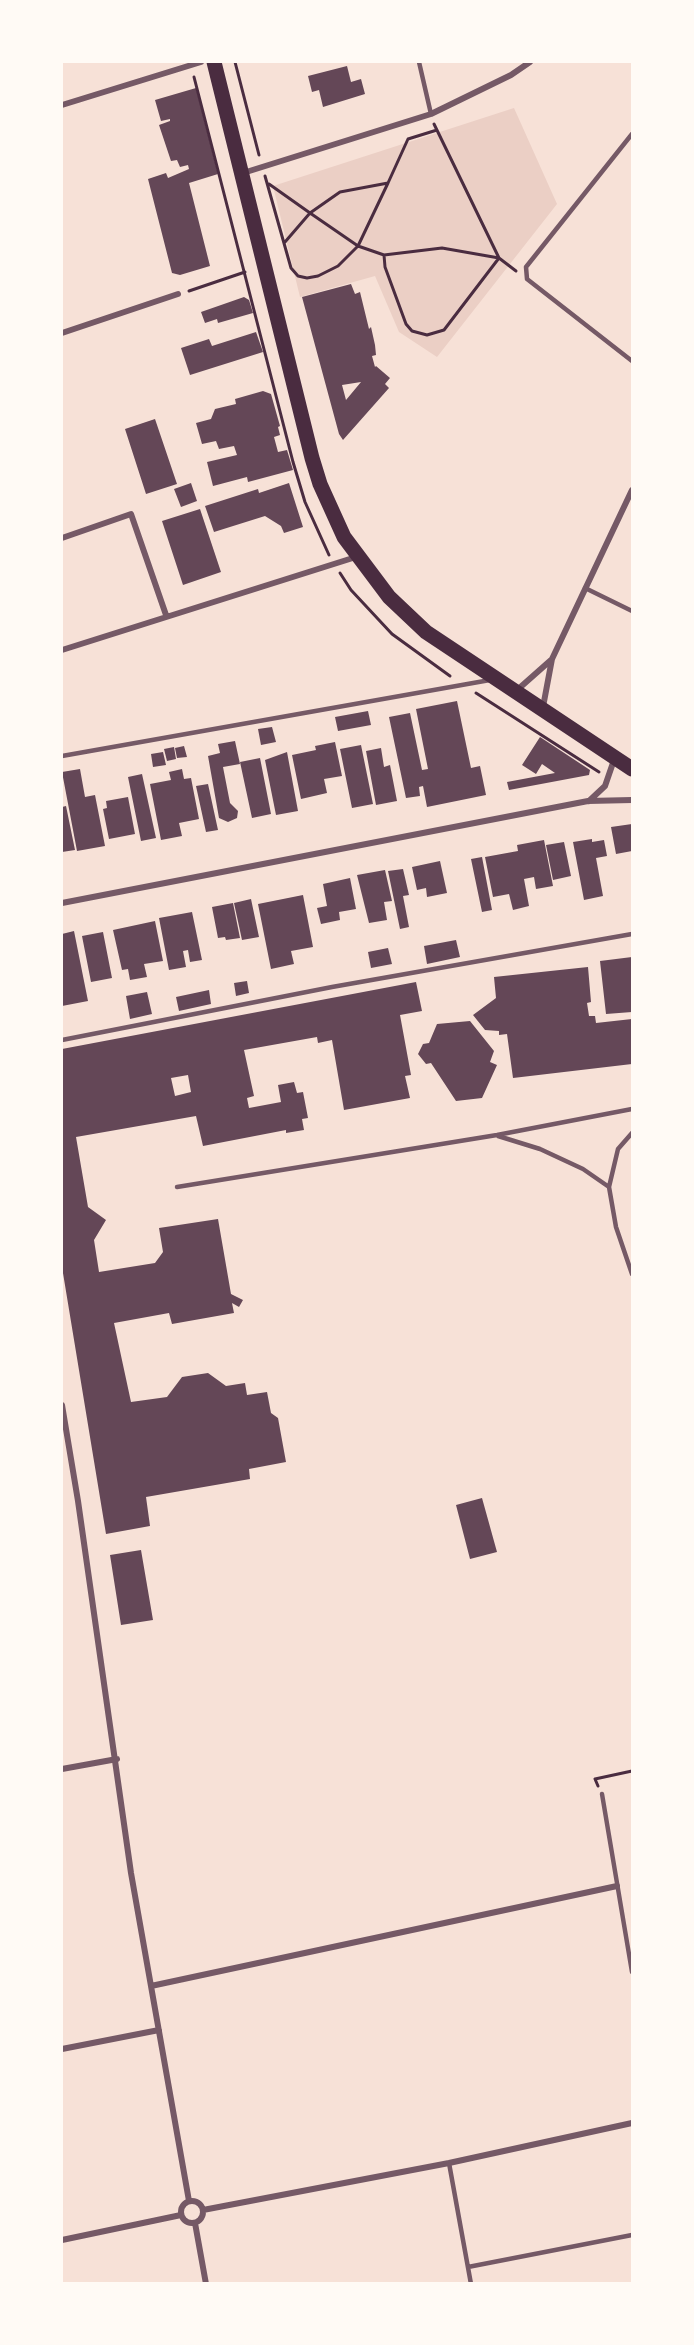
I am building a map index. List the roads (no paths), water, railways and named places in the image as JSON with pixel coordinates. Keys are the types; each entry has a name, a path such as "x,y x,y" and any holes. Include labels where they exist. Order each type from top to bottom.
{"highway":[{"path":"214,62 320,484 331,512 357,557 389,597 426,632 633,769"}],"street":[{"path":"62,105 201,62"},
{"path":"243,174 431,114 511,75 530,62"},
{"path":"62,333 178,294"},
{"path":"543,709 552,659 632,490"},
{"path":"62,537 131,514 166,615"},
{"path":"62,650 166,615 357,557"},
{"path":"516,691 552,659"},
{"path":"588,801 609,778 615,757"},
{"path":"62,903 588,801 633,800"},
{"path":"62,1405 117,1759 131,1873 189,2201"},
{"path":"62,1769 117,1759"},
{"path":"152,1986 617,1886"},
{"path":"62,2049 159,2030"},
{"path":"203,2210 449,2163 633,2123"},
{"path":"189,2201 198,2202 203,2210 202,2217 195,2223 186,2222 182,2215 182,2206 189,2201"},
{"path":"62,2240 182,2215"},
{"path":"195,2223 206,2283"}],"lane":[{"path":"419,62 431,114"},
{"path":"633,134 526,267 527,279 633,361"},
{"path":"585,588 633,610"},
{"path":"62,756 496,679"},
{"path":"62,1040 332,987 633,934"},
{"path":"177,1187 497,1135 633,1109"},
{"path":"633,1133 618,1149 609,1187 615,1227 633,1274"},
{"path":"497,1135 540,1149 583,1169 609,1187"},
{"path":"602,1794 633,1972"},
{"path":"449,2163 471,2283"},
{"path":"468,2267 633,2235"}]}
